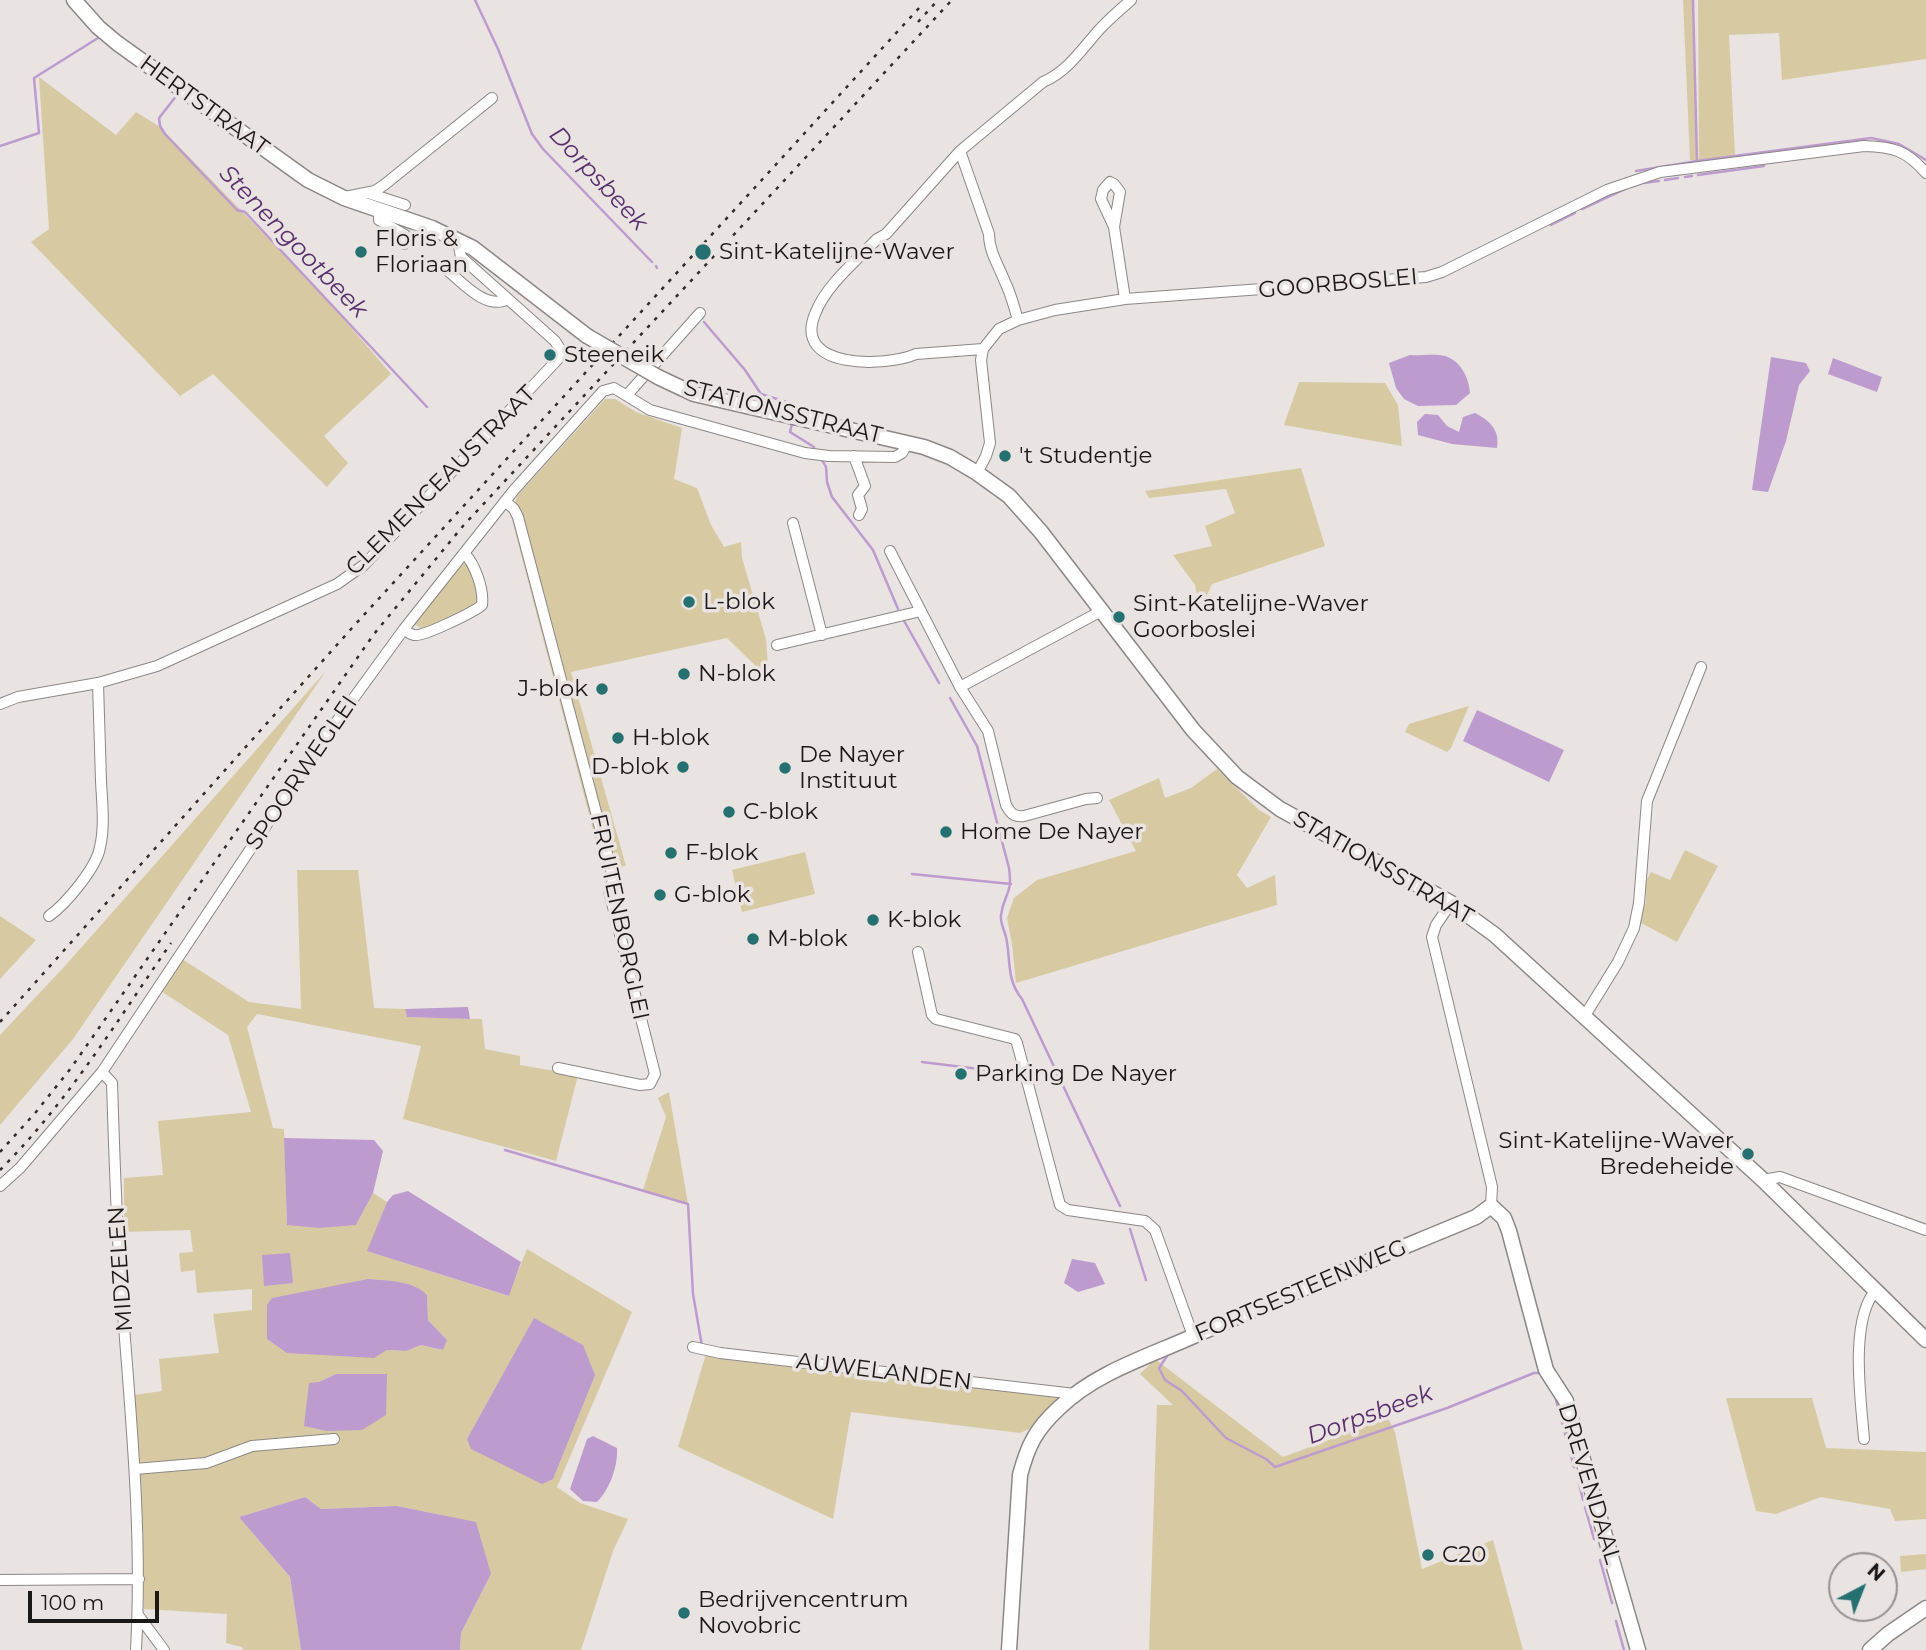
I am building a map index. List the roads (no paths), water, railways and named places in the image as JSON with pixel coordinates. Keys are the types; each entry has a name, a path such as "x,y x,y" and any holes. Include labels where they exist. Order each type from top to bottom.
{"street":[{"name":"HERTSTRAAT","path":"74,0 98,27 117,43 308,180 345,198 432,228 461,241 487,257 587,336"},
{"path":"976,472 990,443 981,360 983,349 863,362 842,360 823,351 817,343 813,332 814,315 828,292 877,239 886,234 960,151 1073,61 1119,8 1130,0"},
{"path":"345,198 368,193 384,185 492,98"},
{"name":"GOORBOSLEI","path":"983,349 999,329 1018,320 1055,310 1125,299 1426,277 1442,272 1607,190 1660,172 1864,146 1890,147 1916,162 1926,173"},
{"path":"960,151 989,234 989,243 1018,320"},
{"path":"368,193 405,205"},
{"path":"379,210 379,220 405,235 404,244"},
{"path":"1114,227 1125,299"},
{"name":"CLEMENCEAUSTRAAT","path":"0,704 18,697 98,683 157,666 337,584 364,565 560,358 562,352 555,341 461,257 461,241"},
{"path":"446,269 490,303 501,303 508,299"},
{"path":"627,395 700,313"},
{"name":"STATIONSSTRAAT","path":"587,336 658,377 694,394 908,442 935,451 976,472 1021,508 1103,610 1193,730 1214,755 1254,792 1280,809 1451,902 1495,935 1763,1180 1926,1340"},
{"name":"SPOORWEGLEI","path":"0,1186 20,1168 102,1072 321,743 404,629 505,500 603,391 614,388 627,395"},
{"name":"STATIONSSTRAAT","path":"627,395 650,410 805,453 895,457 902,453 908,442"},
{"path":"854,456 865,486 858,495 862,509 859,515"},
{"name":"FRUITENBORGLEI","path":"505,500 518,517 611,869 613,880 608,891 655,1074 650,1084 640,1085 558,1068"},
{"path":"793,523 822,635"},
{"path":"890,551 960,687 988,731 1006,805 1011,814 1024,816 1097,798"},
{"path":"404,629 419,635 459,619 482,605 483,597 477,577 471,561 464,553"},
{"path":"960,687 1103,610"},
{"path":"777,645 921,611"},
{"path":"1584,1017 1618,962 1634,928 1639,903 1647,801 1702,667"},
{"path":"49,916 83,878 100,848 102,809 98,683"},
{"path":"1451,902 1436,925 1432,937 1492,1187 1491,1206"},
{"path":"918,951 932,1015 936,1019 1015,1039 1060,1205 1068,1210 1145,1221 1156,1230 1193,1336"},
{"name":"MIDZELEN","path":"102,1072 111,1083 120,1272 135,1469 139,1579 136,1650"},
{"path":"1763,1180 1780,1177 1926,1230"},
{"name":"FORTSESTEENWEG","path":"1009,1650 1020,1475 1027,1448 1039,1429 1075,1394 1126,1365 1476,1217 1491,1206"},
{"name":"DREVENDAAL","path":"1491,1206 1504,1218 1509,1231 1546,1370 1566,1401 1638,1650"},
{"path":"1864,1439 1859,1373 1860,1341 1864,1312 1876,1290"},
{"name":"AUWELANDEN","path":"692,1347 720,1353 1075,1394"},
{"path":"135,1469 206,1463 252,1446 334,1439"},
{"path":"0,1580 139,1579"},
{"path":"1870,1650 1926,1608"},
{"path":"138,1615 164,1650"}],"waterway":[{"name":"Dorpsbeek","path":"475,0 532,134 543,149 652,262"},
{"path":"1693,0 1697,161 1871,138 1899,144 1926,160"},
{"name":"Stenengootbeek","path":"0,146 39,133 34,78 98,38"},
{"name":"Stenengootbeek","path":"177,95 159,118 165,134 237,210 245,212 427,407"},
{"path":"1636,171 1697,161"},
{"path":"1698,175 1764,166"},
{"path":"1685,177 1692,176"},
{"path":"1665,180 1678,178"},
{"path":"1643,183 1659,181"},
{"path":"1582,209 1627,188"},
{"path":"1551,225 1575,213"},
{"name":"Dorpsbeek","path":"704,322 745,370 761,394 796,405 795,409"},
{"name":"Dorpsbeek","path":"792,424 790,432 814,447"},
{"name":"Dorpsbeek","path":"822,460 832,497 873,550 898,609"},
{"name":"Dorpsbeek","path":"903,619 939,683"},
{"name":"Dorpsbeek","path":"950,698 977,746 1009,868 1009,889 1001,918 1013,984 1120,1206"},
{"path":"912,874 1011,884"},
{"path":"922,1062 1012,1073"},
{"path":"505,1150 688,1204 693,1294 702,1346"},
{"name":"Dorpsbeek","path":"1130,1229 1146,1280"},
{"name":"Dorpsbeek","path":"1167,1356 1159,1368 1165,1380 1182,1391 1226,1438 1266,1459 1275,1467 1447,1408 1534,1373 1541,1373"},
{"name":"Dorpsbeek","path":"1555,1396 1574,1467"},
{"name":"Dorpsbeek","path":"1579,1483 1583,1500"},
{"name":"Dorpsbeek","path":"1585,1507 1594,1539"},
{"name":"Dorpsbeek","path":"1600,1560 1612,1603"},
{"name":"Dorpsbeek","path":"1616,1621 1624,1650"}],"railway":[{"path":"918,22 938,0"},
{"path":"0,1152 71,1068 374,634 463,526 952,0"},
{"path":"0,1022 352,628 919,8"},
{"path":"0,1170 69,1089 171,943"}],"place":[{"name":"Floris & Floriaan","path":"361,252"},
{"name":"Sint-Katelijne-Waver","path":"703,252"},
{"name":"Steeneik","path":"550,355"},
{"name":"'t Studentje","path":"1005,456"},
{"name":"L-blok","path":"689,602"},
{"name":"Sint-Katelijne-Waver Goorboslei","path":"1119,617"},
{"name":"N-blok","path":"684,674"},
{"name":"J-blok","path":"602,689"},
{"name":"H-blok","path":"618,738"},
{"name":"D-blok","path":"683,767"},
{"name":"De Nayer Instituut","path":"785,768"},
{"name":"C-blok","path":"729,812"},
{"name":"Home De Nayer","path":"946,832"},
{"name":"F-blok","path":"671,853"},
{"name":"G-blok","path":"660,895"},
{"name":"K-blok","path":"873,920"},
{"name":"M-blok","path":"753,939"},
{"name":"Parking De Nayer","path":"961,1074"},
{"name":"Sint-Katelijne-Waver Bredeheide","path":"1748,1154"},
{"name":"C20","path":"1428,1555"},
{"name":"Bedrijvencentrum Novobric","path":"684,1613"}]}
